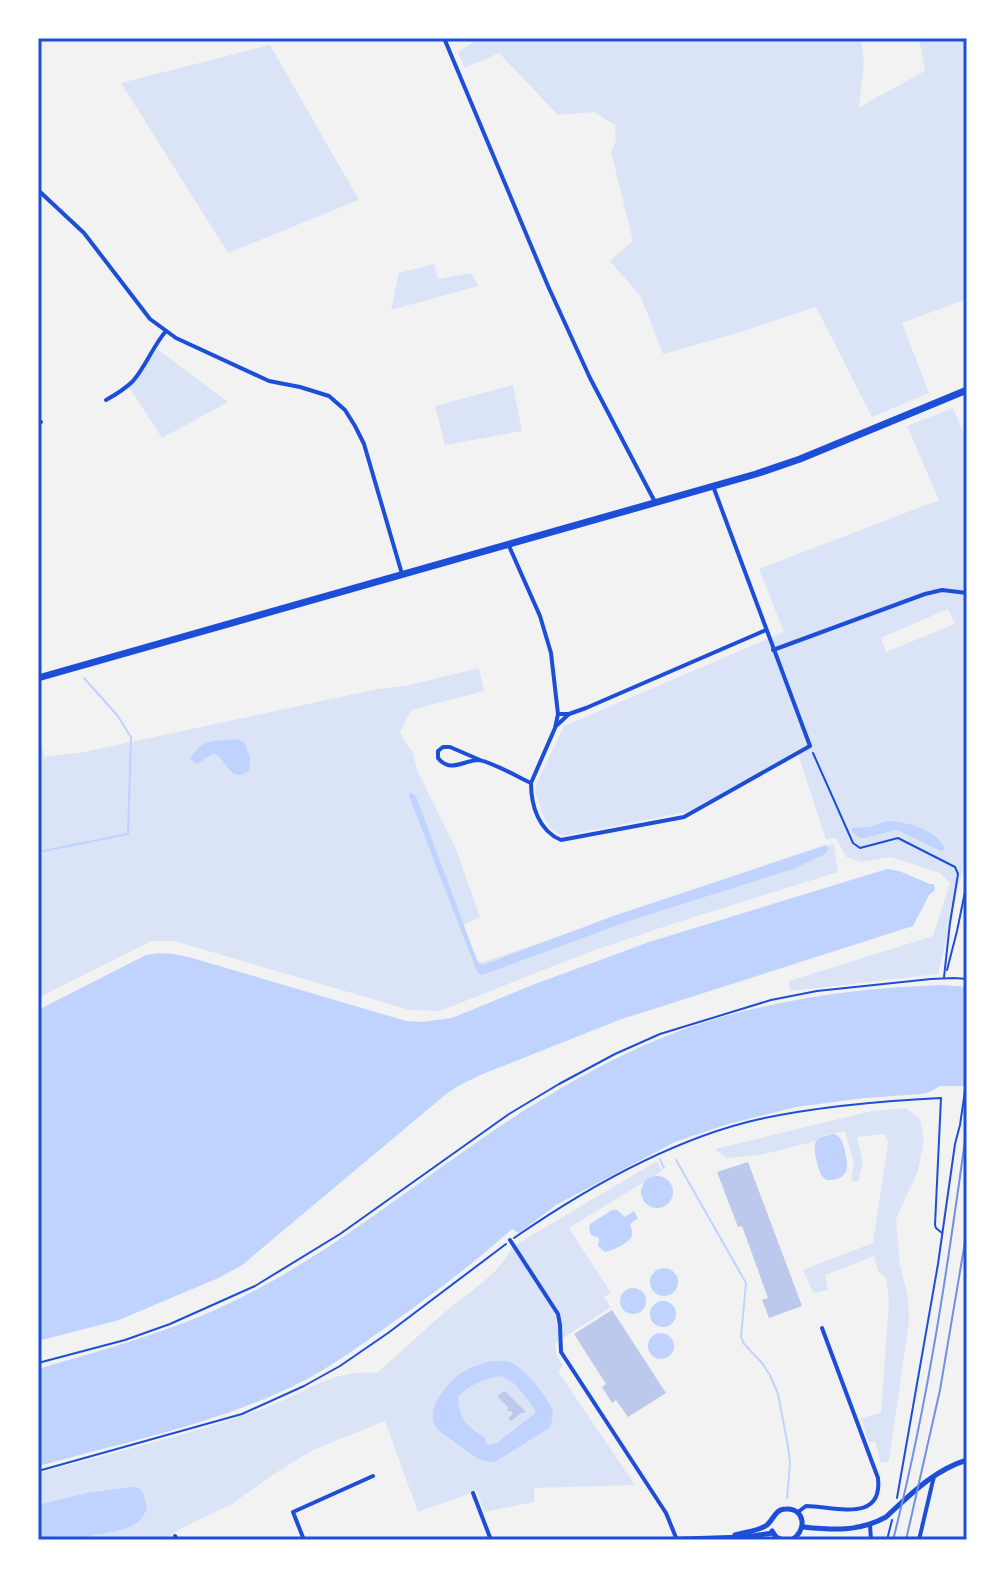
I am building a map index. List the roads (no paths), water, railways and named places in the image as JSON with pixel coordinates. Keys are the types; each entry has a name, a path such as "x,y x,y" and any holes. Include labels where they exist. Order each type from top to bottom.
{"main road":[{"path":"38,678 713,486 800,459 967,390"}],"street":[{"path":"444,38 553,298 590,378 656,503"},
{"path":"38,190 84,233 150,319 166,331 205,353 269,381 329,396 345,410 364,444 402,574"},
{"path":"106,400 132,381 166,331"},
{"path":"508,544 544,628 551,653 558,714 531,783 531,797 537,816 550,836 561,840 684,817 810,746 713,486"},
{"path":"773,650 925,594 942,590 967,593"},
{"path":"555,728 569,714 766,630"},
{"path":"558,714 569,714"},
{"path":"480,760 452,767 443,765 438,751 450,747 480,760 531,783"},
{"path":"510,1240 558,1314 561,1352 666,1513 677,1540"},
{"path":"798,1512 806,1506 849,1510 867,1507 878,1496 879,1489 878,1478 822,1328"},
{"path":"803,1527 841,1530 870,1525 886,1517 935,1474 967,1460"},
{"path":"919,1540 935,1474"},
{"path":"304,1540 293,1512 373,1476"},
{"path":"473,1493 491,1540"},
{"path":"730,1537 762,1528 785,1508 798,1512 802,1518 803,1527 791,1540"},
{"path":"771,1522 773,1533 782,1540"},
{"path":"870,1525 871,1540"},
{"path":"653,1540 773,1533"}],"water":[{"path":"236,739 244,742 250,757 249,771 243,774 234,773 214,753 197,764 190,759 205,744"},
{"path":"410,793 417,799 475,955 483,965 616,915 826,845 829,848 825,854 793,869 632,920 482,975 477,972"},
{"path":"887,821 920,828 941,842 945,849 941,851 897,830 864,838 859,838 852,831 852,828"},
{"path":"887,869 934,884 935,890 929,895 913,926 619,1020 480,1075 445,1095 241,1266 119,1320 38,1341 38,1010 146,955 167,954 199,960 406,1021 452,1018 649,942"},
{"path":"967,987 967,1086 940,1086 921,1094 796,1107 728,1124 675,1142 556,1205 519,1233 512,1229 423,1301 305,1380 208,1419 38,1466 38,1369 189,1321 238,1299 308,1260 505,1123 615,1059 673,1033 785,1002 890,988"},
{"path":"835,1134 843,1144 847,1167 841,1177 826,1180 819,1170 815,1145 819,1139"},
{"path":"657,1176 668,1181 673,1192 668,1203 657,1208 646,1203 641,1192 646,1181"},
{"path":"612,1210 625,1217 634,1211 638,1218 630,1224 630,1239 605,1252 598,1246 599,1238 591,1235 589,1227"},
{"path":"664,1268 674,1272 678,1282 674,1292 664,1296 654,1292 650,1282 654,1272"},
{"path":"633,1288 642,1292 646,1301 642,1310 633,1314 624,1310 620,1301 624,1292"},
{"path":"663,1301 672,1305 676,1314 672,1323 663,1327 654,1323 650,1314 654,1305"},
{"path":"661,1333 671,1336 674,1346 671,1356 661,1359 651,1356 648,1346 651,1336"},
{"path":"491,1361 508,1361 521,1369 545,1397 553,1414 549,1428 495,1462 470,1453 440,1431 433,1420 435,1405 450,1383 461,1373","holes":["500,1376 520,1390 535,1413 497,1443 490,1445 465,1422 458,1397 467,1389"]},
{"path":"139,1488 144,1495 147,1508 135,1524 103,1534 38,1540 38,1505 87,1493"}],"waterway":[{"path":"38,852 128,834 131,737 117,715 84,678"},
{"path":"660,1159 664,1168"},
{"path":"676,1160 746,1283 741,1337 770,1375 778,1394 790,1463 787,1498"}],"railway":[{"path":"893,1540 927,1386 967,1126"},
{"path":"906,1540 940,1390 967,1230"}]}
